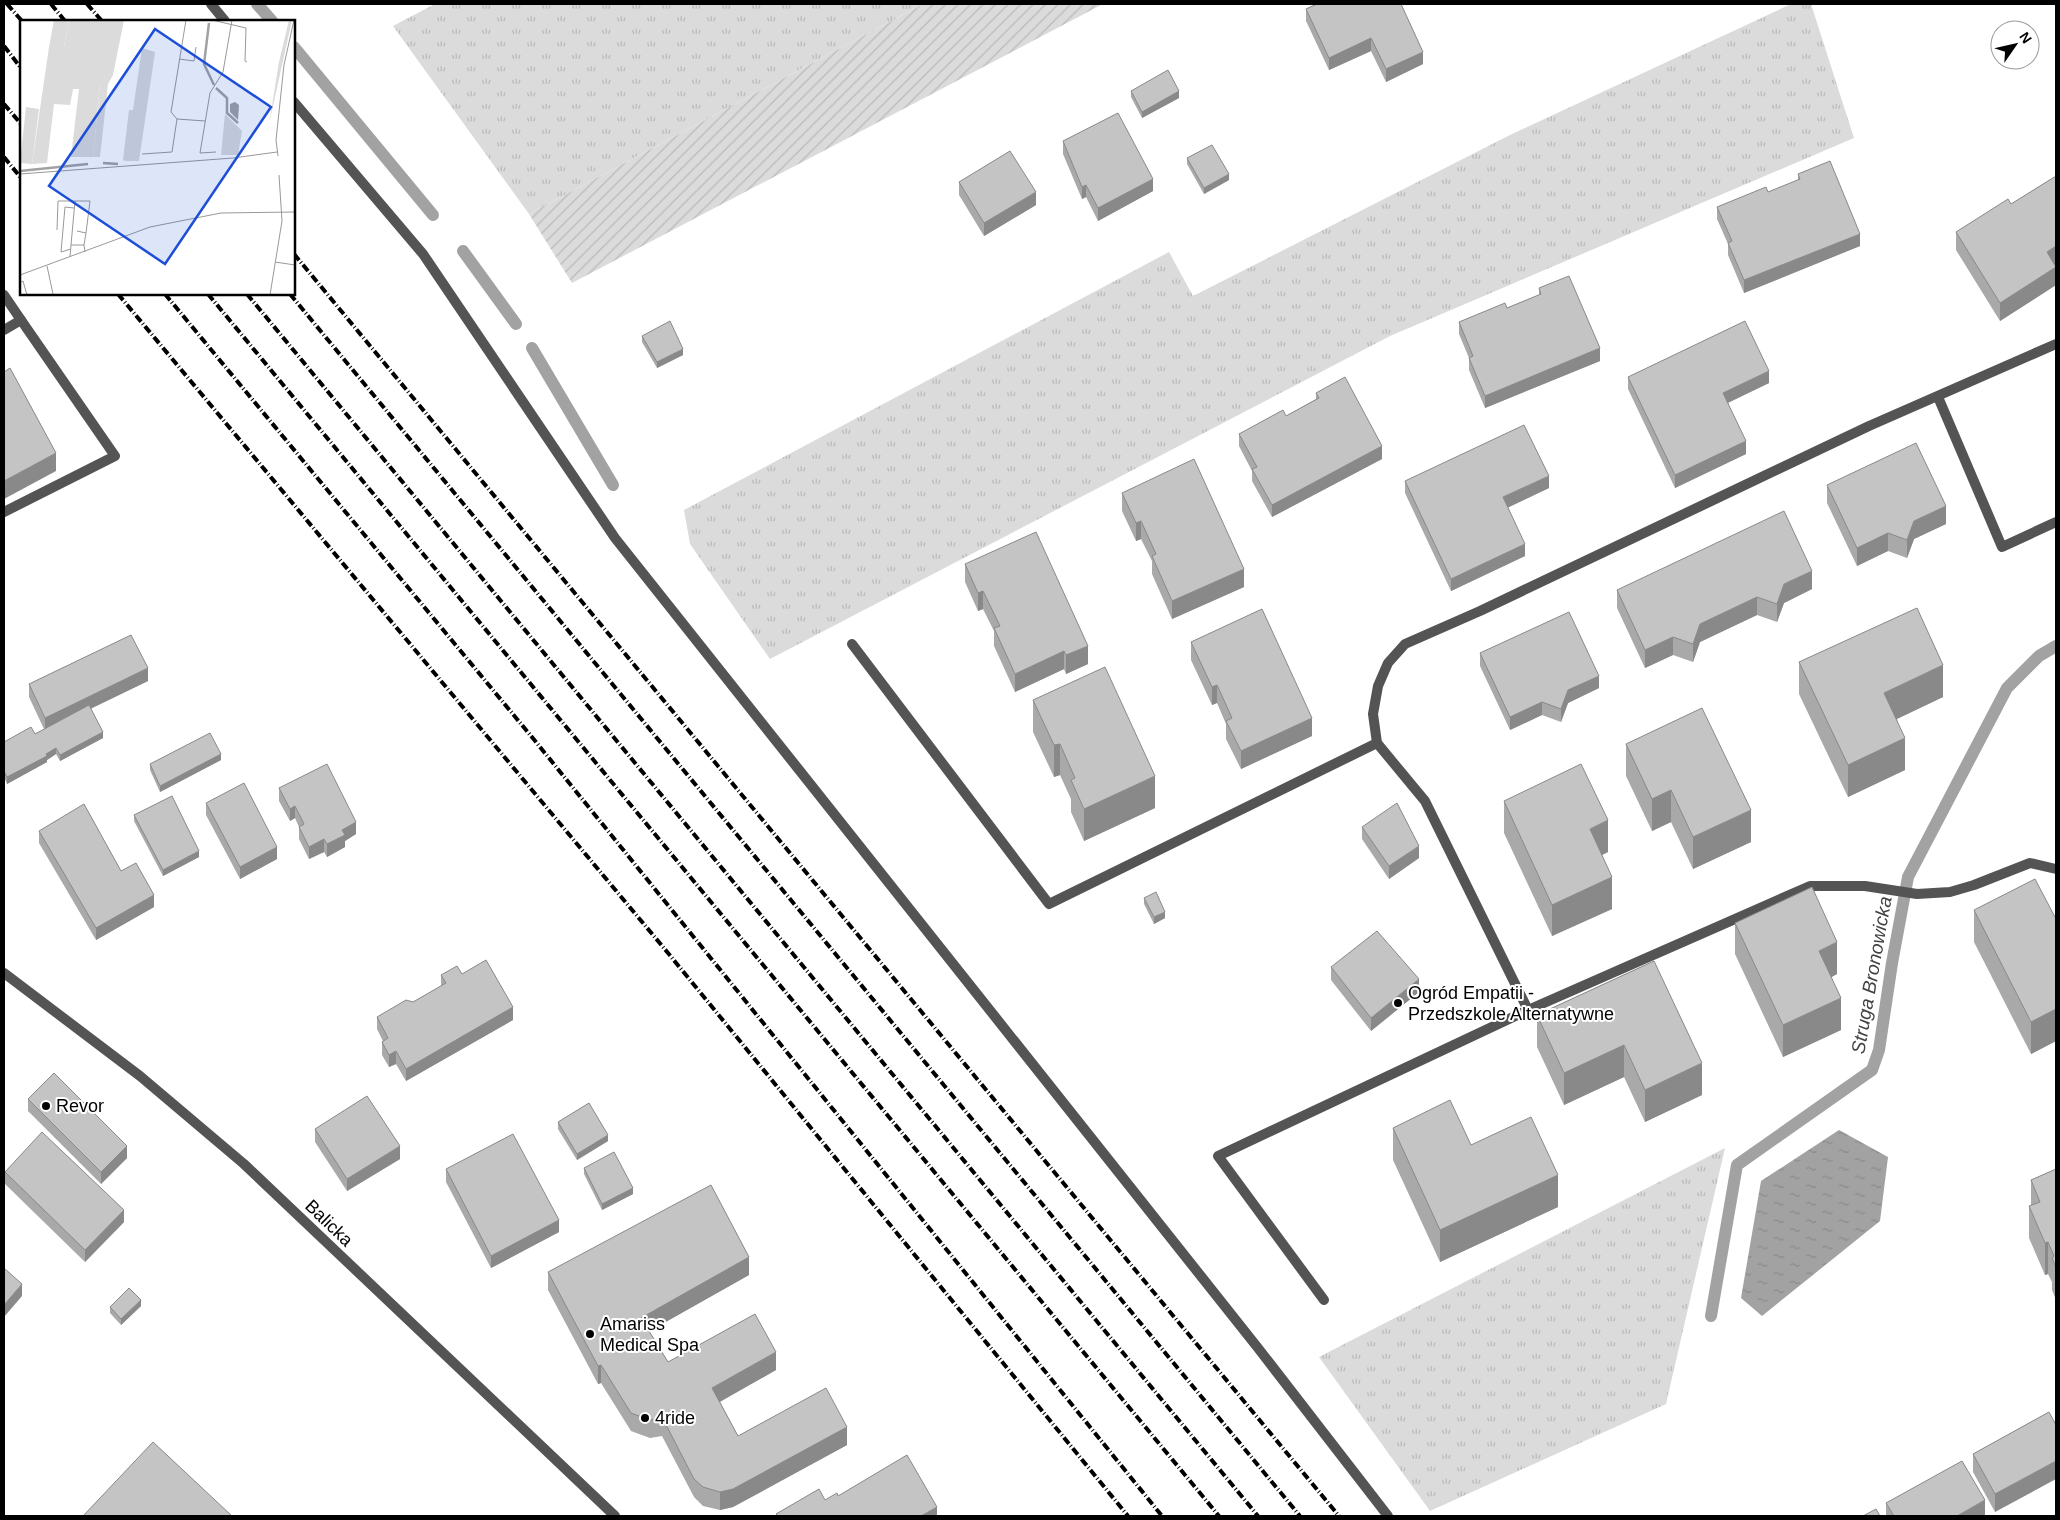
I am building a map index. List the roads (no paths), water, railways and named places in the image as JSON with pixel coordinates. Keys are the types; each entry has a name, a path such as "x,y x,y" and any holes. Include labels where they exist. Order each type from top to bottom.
{"street":[{"path":"211,4 224,20"},
{"path":"295,103 423,254 614,538 1258,1348 1388,1516"},
{"path":"4,295 115,456 4,512"},
{"path":"4,330 21,320"},
{"path":"1528,1010 1425,801 1377,743 1373,714 1378,686 1388,663 1406,644 1480,611 1869,426 2056,344"},
{"path":"1938,396 2002,547 2056,522"},
{"path":"852,644 1049,904 1377,743"},
{"path":"1324,1300 1218,1156 1528,1010 1810,886 1866,886 1916,894 1950,892 1974,885 2030,863 2056,869"},
{"name":"Balicka","path":"4,973 140,1076 244,1164 615,1516"}],"water":[{"path":"1839,1130 1888,1157 1880,1221 1762,1316 1741,1298 1761,1181"}],"waterway":[{"path":"257,4 271,20"},
{"path":"295,48 433,215"},
{"path":"463,251 516,324"},
{"path":"532,348 613,485"},
{"name":"Struga Bronowicka","path":"1711,1316 1737,1165 1872,1070 1879,1050 1892,963 1908,877 2007,688 2039,656 2056,646"}],"railway":[{"path":"7,4 21,20"},
{"path":"51,4 64,20"},
{"path":"87,4 101,20"},
{"path":"4,46 20,67"},
{"path":"4,104 20,123"},
{"path":"4,157 20,177"},
{"path":"295,255 1339,1516"},
{"path":"119,295 668,953 1128,1516"},
{"path":"166,295 536,742 1162,1516"},
{"path":"209,295 1219,1516"},
{"path":"248,295 1258,1516"},
{"path":"291,295 1300,1516"}],"place":[{"name":"Ogród Empatii - Przedszkole Alternatywne","path":"1398,1003"},
{"name":"Revor","path":"46,1106"},
{"name":"Amariss Medical Spa","path":"590,1334"},
{"name":"4ride","path":"645,1418"}]}
